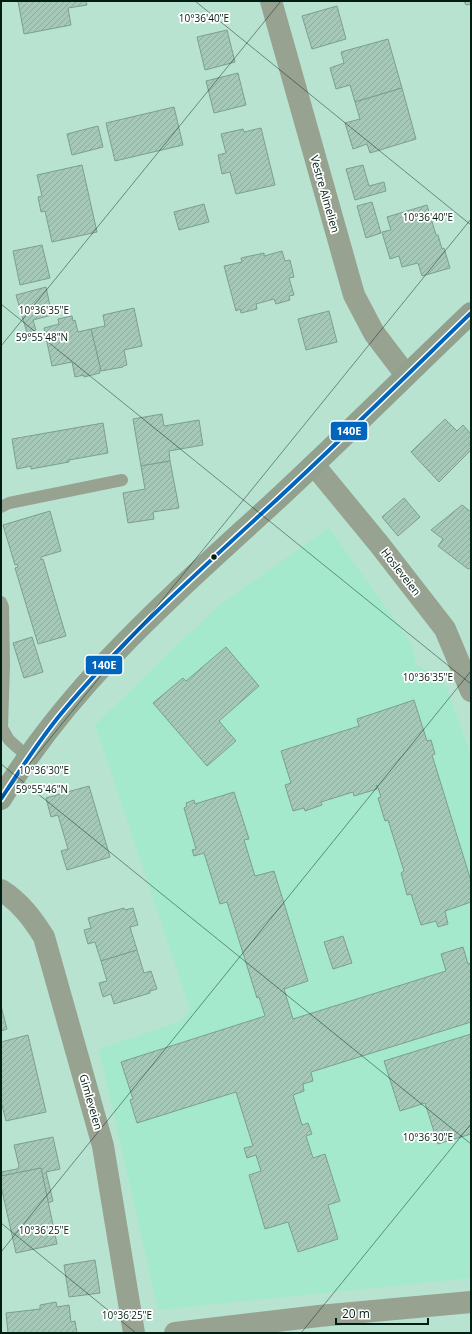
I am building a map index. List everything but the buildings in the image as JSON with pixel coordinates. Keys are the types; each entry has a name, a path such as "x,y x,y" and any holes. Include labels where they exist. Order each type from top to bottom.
{"main road":[{"path":"1,799 28,757 74,699 124,644 182,587 314,465 471,313"}],"street":[{"name":"Vestre Almelien","path":"271,1 354,295 374,333 406,375"},
{"name":"Hosleveien","path":"314,465 380,544 445,629 471,691"},
{"name":"Gimleveien","path":"1,890 12,897 31,916 44,937 103,1146 134,1333"},
{"path":"174,1333 320,1316 471,1302"}],"lane":[{"path":"1,507 9,503 122,480"},
{"path":"1,602 3,608 4,665 2,728 9,740 28,757"}],"shaded area":[{"path":"329,528 412,644 416,665 443,678 471,756 471,1278 158,1310 99,1049 181,1021 190,1010 95,725 218,606"}],"transit line":[{"name":"140E","path":"1,799 29,756 60,715 84,687 136,632 189,580 322,457 471,313"}]}
